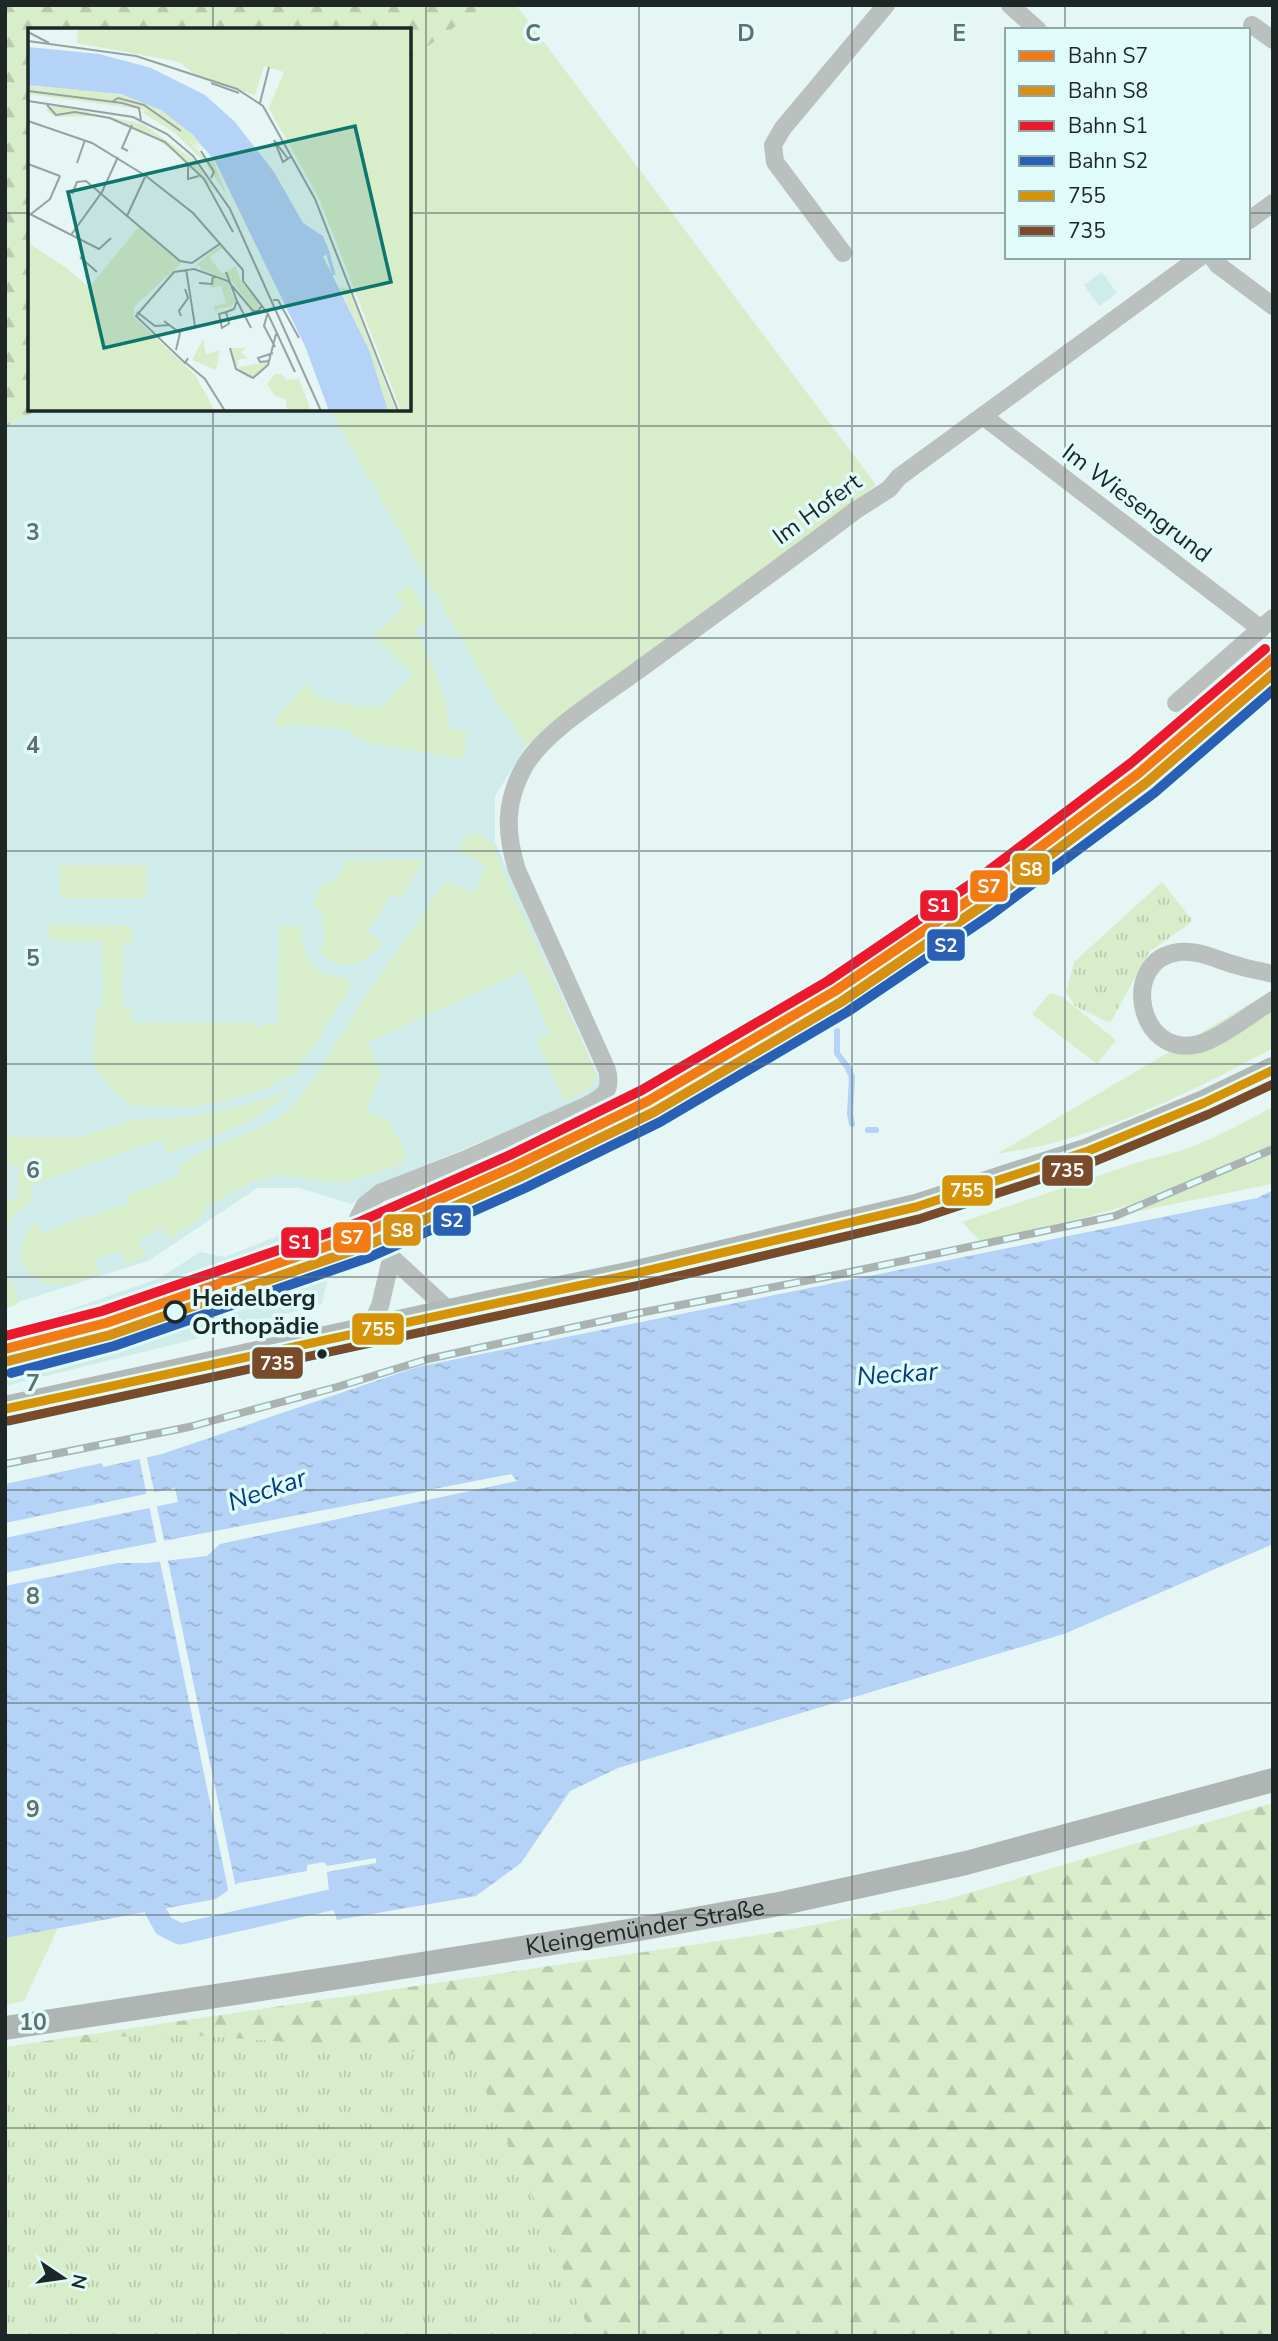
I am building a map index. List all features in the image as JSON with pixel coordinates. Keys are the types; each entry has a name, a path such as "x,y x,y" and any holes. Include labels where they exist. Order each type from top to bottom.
{"main road":[{"path":"5,1409 647,1271 916,1207 1088,1151 1205,1103 1273,1070"},
{"name":"Kleingemünder Straße","path":"5,2028 628,1931 779,1904 966,1863 1273,1780"}],"street":[{"path":"843,253 775,162 773,145 783,128 886,5"},
{"path":"1010,5 1036,28"},
{"path":"1252,25 1273,40"},
{"path":"1250,220 1273,203"},
{"name":"Im Hofert","path":"391,1259 360,1226 360,1212 373,1196 576,1110 603,1097 608,1090 610,1079 607,1070 517,870 508,832 511,801 518,780 525,766 544,742 1197,259"},
{"path":"1214,259 1273,306"},
{"name":"Im Wiesengrund","path":"983,416 1267,623"},
{"path":"1176,704 1267,623"},
{"path":"1273,974 1198,952 1166,955 1152,968 1142,987 1141,1003 1147,1021 1155,1031 1166,1041 1185,1045 1206,1042 1273,1000"},
{"path":"368,1330 380,1306 391,1259 443,1304 446,1313"}],"shaded area":[{"path":"1102,272 1117,293 1099,306 1084,285"},
{"path":"37,411 331,411 500,707 526,746 495,796 495,842 602,1085 585,1098 399,1176 351,1204 300,1188 257,1188 148,1261 5,1306 5,427"},
{"path":"1273,643 1273,685 1157,784 1004,901 944,953 704,1101 416,1237 329,1273 322,1304 184,1342 5,1386 5,1332 160,1278 200,1252 225,1257 296,1229 317,1243 402,1209 643,1094 738,1040 828,985 1056,822"}],"green space":[{"path":"5,5 485,5 411,58 411,28 28,28 28,411 37,411 5,427"},
{"path":"485,5 516,5 876,485 526,746 500,707 331,411 411,411 411,58"},
{"path":"411,586 429,620 415,629 437,678 450,730 467,730 464,759 366,742 345,729 297,724 277,727 274,720 307,684 321,699 362,707 382,706 412,675 374,636 405,606 394,594"},
{"path":"471,833 482,835 493,845 508,884 596,1073 593,1084 564,1101 536,1040 550,1034 523,971 367,1043 381,1073 366,1111 389,1121 407,1155 400,1165 343,1183 280,1175 253,1181 206,1208 199,1219 170,1240 161,1227 138,1242 147,1255 127,1265 122,1251 95,1260 100,1274 63,1284 45,1282 27,1271 22,1262 22,1243 35,1223 44,1234 66,1223 128,1204 126,1196 181,1175 178,1167 205,1150 271,1123 292,1107 308,1088 368,992 446,881 475,893 486,866 460,851 463,839"},
{"path":"423,860 401,899 392,894 367,932 383,943 375,951 359,962 342,964 333,962 317,948 325,945 322,909 314,909 316,897 324,885 338,876 346,861"},
{"path":"60,865 147,865 146,898 60,898"},
{"path":"1162,882 1193,921 1149,952 1110,1023 1075,1006 1066,992 1074,962"},
{"path":"48,925 132,926 132,942 123,942 122,1007 131,1007 131,1022 256,1023 256,1027 262,1027 263,1023 278,1023 279,926 300,926 304,948 312,964 327,975 349,979 351,986 296,1073 269,1087 195,1107 131,1106 110,1088 96,1067 93,1056 96,1011 103,1003 102,941 55,941 47,936"},
{"path":"1273,990 1273,1048 1194,1089 1112,1124 1049,1144 997,1154"},
{"path":"1050,993 1062,997 1116,1040 1097,1064 1032,1014"},
{"path":"285,1092 287,1094 262,1113 198,1142 167,1153 161,1139 30,1185 34,1199 15,1213 5,1228 5,1199 18,1199 19,1166 5,1165 5,1137 81,1137 138,1119 180,1118 233,1109"},
{"path":"1273,1107 1273,1145 1132,1204 980,1241 962,1222 1194,1146"},
{"path":"1273,1153 1271,1184 1135,1212"},
{"path":"5,1273 18,1300 17,1304 5,1309"},
{"path":"1273,1803 1273,2336 5,2336 5,2047 766,1934 945,1900"},
{"path":"58,1928 24,2001 5,2005 5,1938"},
{"path":"153,2032 471,2056 592,2336 5,2336 5,2055"}],"water":[{"name":"Neckar","path":"1273,1190 1273,1544 1064,1634 618,1768 570,1791 521,1863 476,1896 337,1920 330,1900 327,1872 376,1863 376,1858 327,1866 324,1862 307,1865 307,1871 238,1883 216,1899 5,1938 5,1586 118,1563 147,1563 207,1556 220,1544 517,1481 511,1474 5,1573 5,1538 178,1502 175,1488 5,1523 5,1484 102,1463 103,1467 162,1454 417,1367 1257,1198"}],"pier":[{"path":"146,1454 155,1495 147,1497 139,1456"},
{"path":"156,1503 165,1544 157,1545 149,1505"},
{"path":"167,1556 236,1888 229,1894 159,1557"}],"waterway":[{"path":"837,1031 837,1053 852,1077 852,1124"},
{"path":"868,1130 876,1130"},
{"path":"155,1910 164,1926 180,1934 330,1900"}],"railway":[{"path":"5,1464 189,1427 428,1359 1115,1216 1273,1149"}],"rail line":[{"name":"S1","path":"5,1336 102,1311 357,1223 510,1155 642,1090 828,981 971,884 1131,763 1265,649"},
{"name":"S7","path":"5,1349 106,1323 362,1234 515,1166 648,1101 835,991 978,894 1139,773 1273,658"},
{"name":"S8","path":"8,1361 110,1335 366,1246 520,1177 654,1112 841,1002 985,904 1146,783 1273,674"},
{"name":"S2","path":"11,1373 114,1346 370,1257 525,1188 660,1122 847,1012 992,914 1154,793 1273,690"}],"transit line":[{"name":"755","path":"5,1409 633,1274 916,1207 1088,1151 1204,1103 1273,1070"},
{"name":"735","path":"8,1421 636,1286 919,1219 1093,1162 1273,1084"}],"place":[{"name":"Heidelberg Orthopädie","path":"175,1312"}]}
